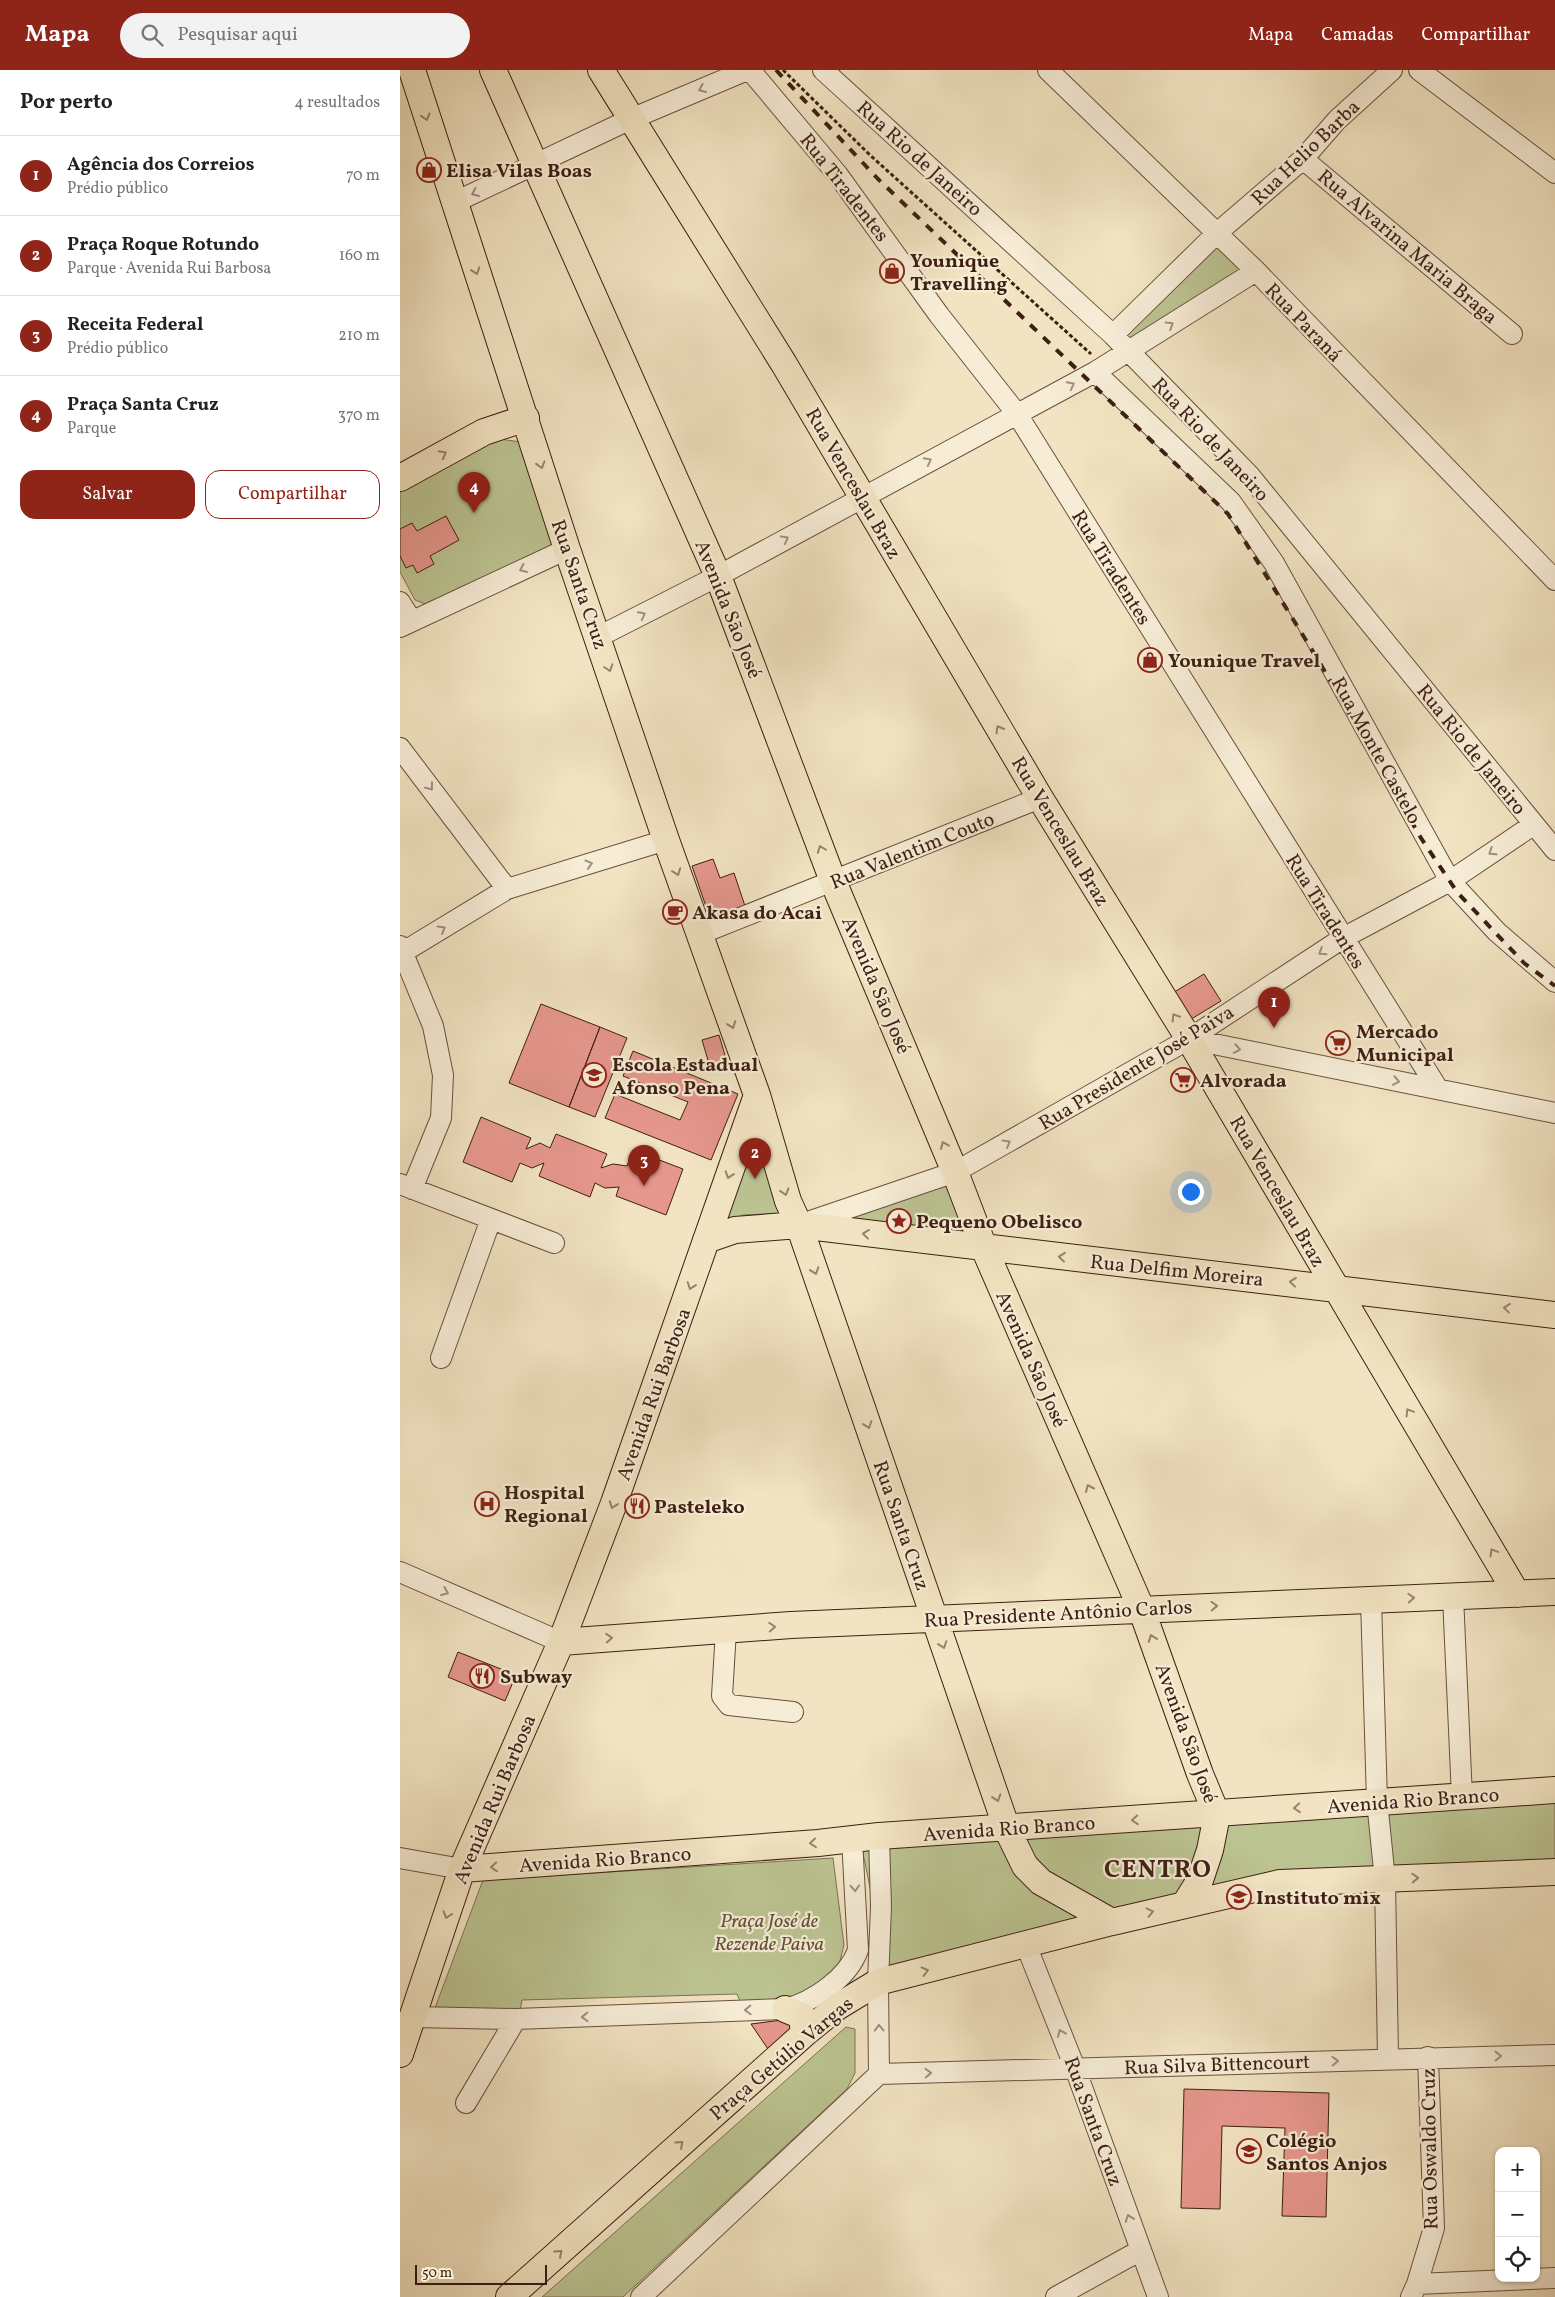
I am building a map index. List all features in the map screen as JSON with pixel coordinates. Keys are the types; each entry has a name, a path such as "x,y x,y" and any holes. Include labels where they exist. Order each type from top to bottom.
{"main road":[{"name":"Rua Santa Cruz","path":"412,70 453,203 526,418 567,549 756,1096 786,1196 799,1225 1007,1829 1025,1866 1041,1882 1112,1922"},
{"name":"Avenida São José","path":"493,70 534,166 718,576 833,881 955,1172 984,1248 1141,1608 1217,1815 1200,1880 1185,1904"},
{"name":"Rua Venceslau Braz","path":"601,70 784,364 1040,798 1189,1039 1518,1594"},
{"path":"400,478 484,432 526,418"},
{"name":"Avenida Rui Barbosa","path":"400,2054 462,1869 561,1642 614,1503 756,1096"},
{"name":"Rua Delfim Moreira","path":"706,1240 735,1230 799,1225 1555,1314"},
{"name":"Rua Presidente Antônio Carlos","path":"561,1642 726,1630 1141,1608 1555,1592"},
{"name":"Avenida Rio Branco","path":"462,1869 879,1836 1217,1815 1377,1801 1555,1790"},
{"path":"878,1982 1185,1904 1280,1883 1555,1872"},
{"name":"Praça Getúlio Vargas","path":"509,2297 804,2034 838,2007 878,1982"},
{"path":"785,2009 802,2016 804,2034"}],"street":[{"path":"453,203 631,119 748,70"},
{"name":"Rua Tiradentes","path":"748,70 838,175 939,315 1017,414 1438,1090"},
{"name":"Rua Rio de Janeiro","path":"823,70 1113,335 1250,476 1555,850"},
{"name":"Rua Paraná","path":"1048,70 1256,272 1555,580"},
{"name":"Rua Helio Barba","path":"1113,335 1217,233 1303,159 1337,120 1392,70"},
{"path":"1419,70 1555,174"},
{"name":"Rua Alvarina Maria Braga","path":"1303,159 1512,334"},
{"path":"598,637 718,576 862,496 1100,369 1256,272"},
{"name":"Rua Monte Castelo","path":"1100,369 1231,502 1268,556 1450,881 1497,932 1555,982"},
{"path":"400,602 406,624 567,549"},
{"path":"400,748 507,889"},
{"name":"Rua Valentim Couto","path":"700,934 1040,798"},
{"name":"Rua Presidente José Paiva","path":"799,1225 955,1172 1189,1039 1343,938 1450,881 1533,825"},
{"path":"554,1243 406,1187 441,1118 443,1075 433,1026 401,950 507,889 666,840"},
{"path":"1189,1039 1555,1113"},
{"path":"441,1358 491,1219"},
{"path":"400,1572 561,1642"},
{"path":"1453,1596 1462,1797"},
{"path":"1371,1600 1377,1801 1385,1880 1388,2059"},
{"path":"726,1630 722,1696 729,1705 793,1712"},
{"path":"878,1982 881,1907 879,1836"},
{"path":"414,2016 516,2019 785,2009 799,2006 832,1984 845,1973 855,1960 859,1940 852,1839"},
{"path":"400,1858 462,1869"},
{"name":"Rua Santa Cruz","path":"1026,1945 1075,2068 1158,2297"},
{"name":"Praça Getúlio Vargas","path":"878,1982 879,2074"},
{"path":"466,2103 516,2019"},
{"name":"Rua Silva Bittencourt","path":"879,2074 1428,2057 1555,2056"},
{"name":"Rua Oswaldo Cruz","path":"1414,2291 1434,2228 1428,2057"},
{"path":"640,2297 879,2074"},
{"path":"1056,2297 1141,2250"},
{"path":"1414,2291 1531,2288 1555,2278"}],"path":[{"path":"783,70 871,156 1100,369"}],"green space":[{"path":"1219,240 1247,271 1130,345 1119,335"},
{"path":"492,438 521,442 556,534 550,550 428,605 415,600 400,572 400,492"},
{"path":"756,1118 784,1213 743,1215 718,1226"},
{"path":"944,1181 975,1244 811,1223"},
{"path":"1555,1800 1555,1868 1206,1896 1217,1823"},
{"name":"Praça José de Rezende Paiva","path":"1205,1823 1196,1888 875,1979 871,1892 862,1849"},
{"name":"Praça José de Rezende Paiva","path":"833,1858 844,1945 838,1969 819,1985 789,2000 742,2006 737,1994 522,2000 519,2017 432,2016 483,1880"},
{"path":"846,2027 855,2029 855,2073 847,2089 623,2297 542,2297"}],"building":[{"path":"446,516 459,540 430,556 434,564 417,573 413,565 406,568 400,556 400,529 412,523 417,531"},
{"path":"713,859 720,878 734,873 745,906 710,918 692,866"},
{"path":"1204,974 1221,1001 1188,1021 1171,994"},
{"path":"541,1004 600,1027 569,1107 509,1083"},
{"path":"600,1027 627,1038 595,1117 569,1107"},
{"path":"719,1035 727,1062 710,1067 702,1040"},
{"path":"633,1051 738,1094 711,1160 605,1118 615,1094 680,1120 688,1102 623,1076"},
{"path":"481,1117 531,1138 526,1149 540,1143 550,1148 556,1134 607,1154 601,1168 613,1164 627,1166 633,1150 683,1169 666,1215 616,1196 619,1187 605,1188 595,1183 590,1197 539,1176 544,1163 532,1168 520,1163 512,1182 463,1162"},
{"name":"Subway","path":"458,1652 516,1675 505,1701 448,1677"},
{"path":"790,2019 794,2026 768,2049 751,2024"},
{"path":"1184,2089 1329,2093 1326,2217 1282,2216 1285,2128 1222,2126 1220,2209 1181,2208"}],"railway":[{"path":"776,70 878,179 1228,514 1317,658 1421,838 1457,892 1524,963 1555,986"}],"place":[{"name":"Elisa Vilas Boas","path":"429,170"},
{"name":"Younique Travelling","path":"892,271"},
{"name":"Praça Santa Cruz","path":"474,513"},
{"name":"Younique Travel","path":"1150,660"},
{"name":"Akasa do Acai","path":"675,912"},
{"name":"Agência dos Correios","path":"1274,1028"},
{"name":"Mercado Municipal","path":"1338,1043"},
{"name":"Escola Estadual Afonso Pena","path":"594,1075"},
{"name":"Alvorada","path":"1183,1080"},
{"name":"Praça Roque Rotundo","path":"755,1179"},
{"name":"Receita Federal","path":"644,1186"},
{"name":"Pequeno Obelisco","path":"899,1221"},
{"name":"Hospital Regional","path":"487,1504"},
{"name":"Pasteleko","path":"637,1506"},
{"name":"Subway","path":"482,1676"},
{"name":"Instituto mix","path":"1239,1897"},
{"name":"Colégio Santos Anjos","path":"1249,2151"}],"district":[{"name":"CENTRO","path":"1158,1868"}]}
